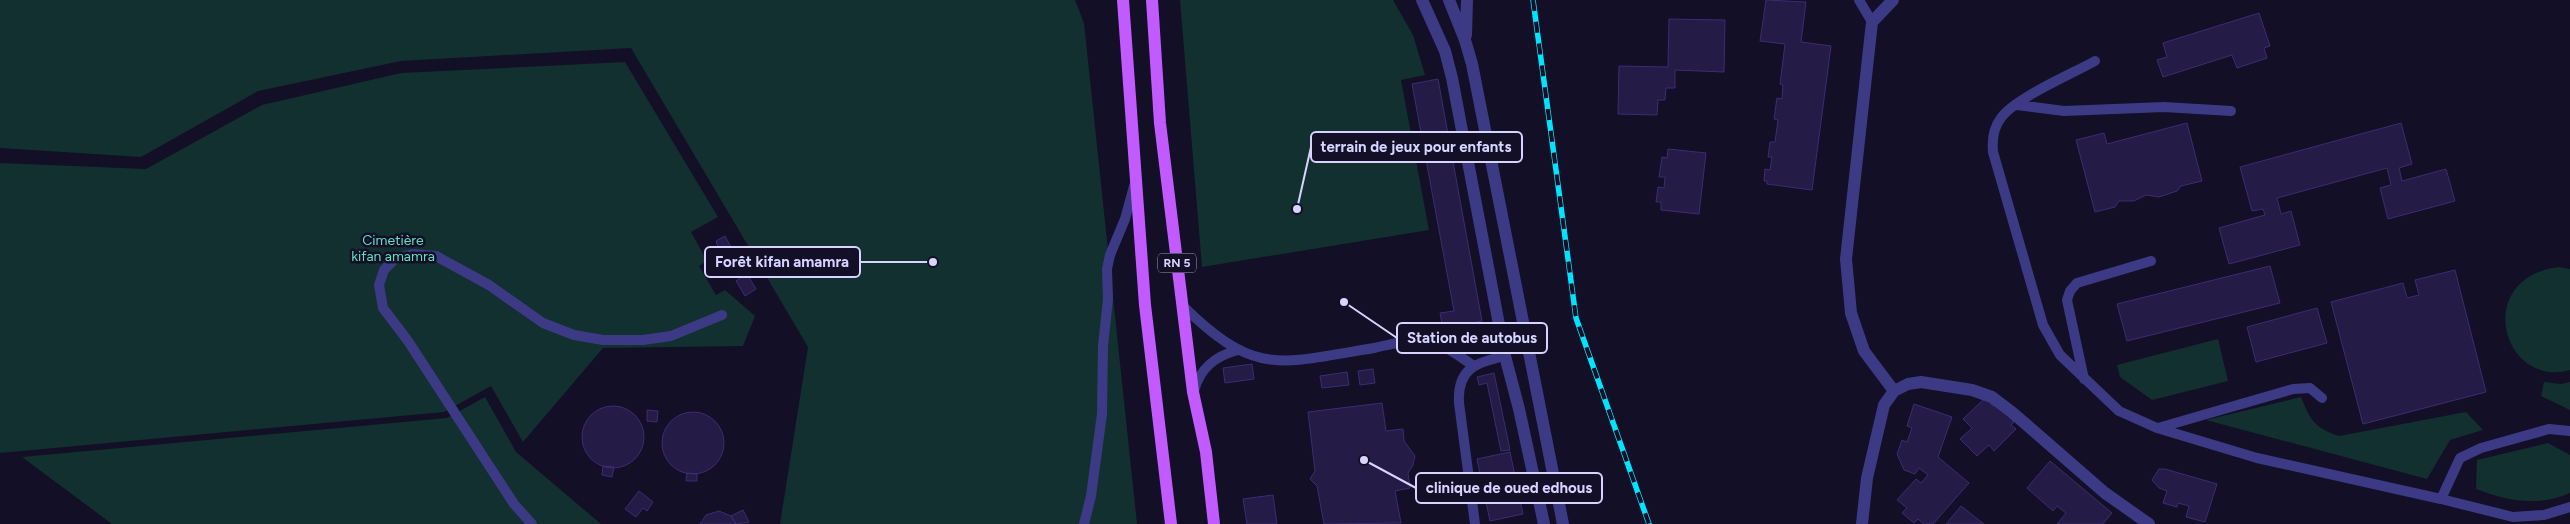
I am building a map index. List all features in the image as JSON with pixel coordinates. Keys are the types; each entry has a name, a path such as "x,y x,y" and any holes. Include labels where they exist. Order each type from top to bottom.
{"main road":[{"name":"RN 5","path":"1124,0 1145,305 1171,524"},
{"name":"RN 5","path":"1152,0 1160,123 1193,392 1206,452 1214,524"}],"street":[{"path":"1422,0 1445,51 1452,78 1505,356 1519,409 1544,524"},
{"path":"1449,0 1465,40"},
{"path":"1457,0 1563,524"},
{"path":"1465,40 1467,0"},
{"path":"1893,0 1872,22 1846,259 1851,313 1864,351 1894,391"},
{"path":"1862,524 1867,478 1880,414 1894,391 1908,384 1920,382 1972,390 1992,397 2105,493 2149,524"}],"lane":[{"path":"1859,0 1872,22"},
{"path":"2094,61 2016,105 2001,118 1992,138 1993,152 2043,325 2060,355 2084,380 2118,411 2157,428 2257,458 2513,517 2544,515 2570,507"},
{"path":"2016,105 2064,111 2164,107 2231,112"},
{"path":"1084,524 1091,496 1102,414 1103,346 1108,299 1107,269 1110,254 1125,219 1136,178"},
{"path":"532,524 514,504 408,341 382,308 379,285 384,270 396,258 414,254 436,256 489,285 543,323 574,335 603,340 643,340 671,336 722,316"},
{"path":"2084,380 2067,300 2070,290 2077,282 2150,261"},
{"path":"1183,306 1209,330 1238,350 1262,360 1288,362 1419,341 1443,346 1474,366"},
{"path":"1193,392 1196,381 1209,364 1218,357 1238,350"},
{"path":"1475,524 1458,392 1464,374 1474,366 1505,356"},
{"path":"2157,428 2293,389 2310,388 2322,398"},
{"path":"2441,499 2460,458 2481,448 2550,429 2570,431"}],"green space":[{"path":"0,0 1075,0 1084,23 1137,524 780,524 808,347 631,48 401,61 258,91 141,157 0,148"},
{"path":"1180,0 1393,0 1413,35 1425,75 1401,80 1429,230 1202,267"},
{"name":"Cimetière kifan amamra","path":"625,62 718,217 691,232 707,261 699,266 716,295 725,290 755,316 743,346 603,348 523,442 491,386 444,412 0,453 0,163 146,169 262,105 401,73"},
{"path":"2559,267 2570,269 2570,370 2546,371 2527,363 2514,349 2506,330 2506,309 2514,290 2532,275"},
{"path":"2218,339 2228,381 2152,400 2120,377 2117,365"},
{"path":"2544,382 2561,384 2570,382 2570,410 2541,396"},
{"path":"485,397 516,452 601,524 112,524 22,457 447,418"},
{"path":"2301,397 2307,412 2314,422 2324,430 2339,436 2466,412 2483,430 2450,440 2427,479 2206,420"},
{"path":"2548,443 2570,455 2570,493 2546,500 2523,501 2500,497 2476,489 2477,460"}],"building":[{"path":"1766,0 1806,2 1801,42 1831,46 1812,190 1767,184 1767,181 1764,181 1765,169 1770,170 1772,157 1768,157 1770,142 1775,142 1778,120 1774,119 1777,98 1782,99 1783,85 1780,84 1785,44 1760,41"},
{"path":"2259,13 2270,46 2264,48 2267,58 2237,68 2232,55 2163,77 2157,60 2167,57 2163,43"},
{"path":"1669,19 1725,20 1724,72 1675,70 1675,88 1666,88 1665,100 1658,100 1657,115 1618,114 1619,66 1668,67"},
{"path":"1438,79 1482,321 1443,329 1440,313 1454,311 1412,84"},
{"path":"2187,123 2202,181 2181,186 2177,191 2159,197 2146,195 2134,201 2119,201 2115,207 2095,212 2076,140 2104,133 2107,144"},
{"path":"2401,123 2412,164 2399,168 2402,181 2446,169 2455,201 2388,219 2380,188 2391,185 2387,168 2277,198 2281,214 2291,211 2300,245 2229,264 2219,228 2265,215 2263,209 2252,211 2240,167"},
{"path":"1668,149 1706,153 1699,214 1661,210 1661,202 1656,202 1658,187 1664,188 1665,177 1659,177 1662,157 1667,158"},
{"path":"725,236 732,249 721,255 716,241"},
{"path":"2270,266 2280,303 2127,341 2117,304"},
{"path":"2455,270 2486,392 2363,424 2331,302 2403,283 2407,298 2419,295 2415,280"},
{"path":"747,274 756,289 745,296 736,281"},
{"path":"2317,308 2327,343 2256,362 2247,327"},
{"path":"1252,364 1254,379 1225,383 1223,368"},
{"path":"1373,369 1375,383 1360,385 1358,371"},
{"path":"1347,372 1349,385 1322,388 1320,376"},
{"path":"1494,373 1510,450 1501,451 1487,383 1479,385 1477,377"},
{"path":"1985,398 1993,406 1996,403 2014,422 2011,425 2016,429 1994,451 1989,445 1977,456 1960,439 1972,428 1963,419"},
{"path":"1382,403 1386,431 1403,429 1404,441 1415,456 1413,465 1408,473 1410,488 1395,491 1401,523 1324,524 1317,486 1310,479 1315,471 1308,412"},
{"path":"1914,404 1952,417 1938,457 1969,483 1933,524 1924,524 1918,519 1914,523 1902,513 1907,508 1897,500 1916,479 1921,483 1928,475 1919,468 1915,474 1904,470 1897,454 1902,440 1907,442 1912,428 1907,426"},
{"path":"613,406 625,408 635,415 642,425 644,437 642,449 635,459 625,466 613,468 601,466 591,459 584,449 582,437 584,425 591,415 601,408"},
{"path":"647,410 658,411 657,422 647,421"},
{"path":"693,412 705,414 715,421 722,431 724,443 722,455 715,465 705,472 693,474 681,472 671,465 664,455 662,443 664,431 671,421 681,414"},
{"path":"1510,452 1523,514 1490,521 1477,459"},
{"path":"2050,461 2112,513 2103,524 2057,524 2066,513 2057,506 2053,511 2027,488"},
{"path":"603,466 614,467 612,477 602,475"},
{"path":"2159,469 2165,469 2217,484 2205,522 2186,517 2189,506 2178,503 2177,507 2163,503 2167,491 2159,488 2152,480"},
{"path":"687,473 697,474 697,481 686,481"},
{"path":"639,491 653,502 647,511 643,508 636,517 625,509"},
{"path":"1273,495 1277,524 1247,524 1243,499"},
{"path":"1961,506 1984,524 1946,524"},
{"path":"743,510 749,522 736,524 731,516"},
{"path":"719,511 731,516 736,524 700,524 706,515"}],"railway":[{"path":"1533,0 1576,318 1649,524"}],"place":[{"name":"terrain de jeux pour enfants","path":"1297,209"},
{"name":"Forêt kifan amamra","path":"933,262"},
{"name":"Station de autobus","path":"1344,302"},
{"name":"clinique de oued edhous","path":"1364,460"}]}
